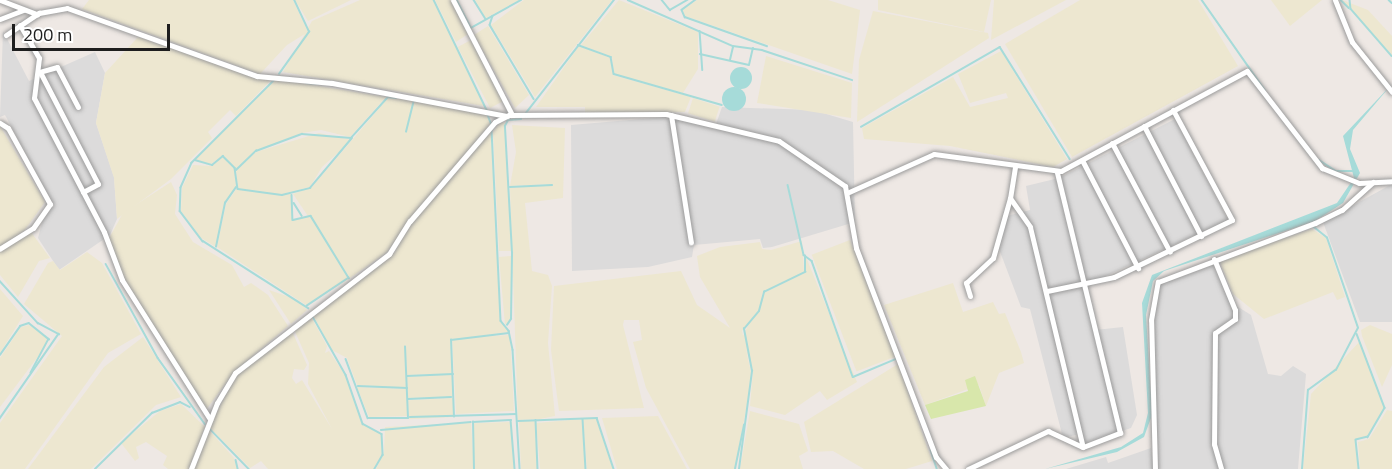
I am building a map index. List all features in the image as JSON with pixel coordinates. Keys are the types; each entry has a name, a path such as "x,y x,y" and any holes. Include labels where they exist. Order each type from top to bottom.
{"street":[{"path":"0,0 37,14"},
{"path":"453,0 510,116"},
{"path":"1335,0 1352,42 1392,92"},
{"path":"6,35 37,14 58,8 79,11 257,76 332,83 510,116 672,115 779,141 849,192 856,248 936,457 946,469"},
{"path":"0,19 23,10"},
{"path":"20,25 34,44 40,72 98,184 83,192"},
{"path":"40,72 57,67 78,107"},
{"path":"849,192 934,154 1058,172 1247,71 1304,149 1322,168 1355,182 1392,181"},
{"path":"40,72 34,98 83,192 122,280 210,419"},
{"path":"1047,291 1086,283 1138,268 1232,220 1173,110"},
{"path":"672,115 691,242"},
{"path":"191,469 210,419 235,373 312,308 389,254 445,179 510,116"},
{"path":"0,123 8,128 50,204 33,228 0,249"},
{"path":"1144,126 1201,236"},
{"path":"1112,143 1170,252"},
{"path":"1082,160 1138,268"},
{"path":"970,296 966,283 993,258 1010,198 1015,167"},
{"path":"968,469 1048,431 1083,447 1112,438 1121,429 1058,172"},
{"path":"1155,469 1155,288 1172,274 1324,219 1373,182"},
{"path":"1010,198 1030,227 1083,447"},
{"path":"1214,259 1235,310 1232,322 1215,333 1214,444 1221,469"}],"shaded area":[{"path":"89,0 293,0 308,32 287,45 260,74 82,9"},
{"path":"295,0 351,0 308,21"},
{"path":"360,0 433,0 484,106 283,72 312,21"},
{"path":"435,0 451,0 468,34 456,42"},
{"path":"475,0 519,0 486,18"},
{"path":"524,0 612,0 535,97 491,25"},
{"path":"619,0 698,32 698,69 683,93 614,74 612,57 581,45"},
{"path":"697,0 828,0 860,10 852,74 685,16 683,10"},
{"path":"878,0 991,0 984,32 878,10"},
{"path":"994,0 1066,0 991,40"},
{"path":"1080,0 1198,0 1238,66 1072,157 1005,44"},
{"path":"1271,0 1322,0 1290,26"},
{"path":"1342,0 1368,10 1392,36 1392,55"},
{"path":"873,11 988,33 989,38 857,122 859,60"},
{"path":"488,26 529,95 515,108 474,35"},
{"path":"3,31 29,81 95,52 105,73 96,123 114,177 117,219 110,235 59,270 38,238 44,215 54,206 5,115 0,117"},
{"path":"138,37 270,81 236,116 230,110 208,132 212,138 171,179 117,219 114,178 96,123 105,73"},
{"path":"471,40 503,101 490,108 458,47"},
{"path":"579,46 611,58 613,75 691,97 685,112 585,114 585,107 536,107"},
{"path":"1001,51 1067,159 1053,167 950,146 864,139 862,128 953,77 970,107 1008,98 1006,93 970,103 958,74"},
{"path":"766,56 852,83 851,118 757,103"},
{"path":"276,79 386,97 350,137 321,130 302,133 255,151 236,169 223,155 211,164 195,160"},
{"path":"388,98 413,100 406,132 414,100 487,112 490,124 386,253 350,278 293,194 312,187"},
{"path":"693,98 720,107 715,122 688,113"},
{"path":"722,107 813,110 853,122 855,222 772,247 763,248 760,239 694,245 692,257 648,267 572,271 571,125 665,117 715,127"},
{"path":"1175,119 1228,220 1084,286 1095,330 1123,327 1137,415 1131,428 1086,443 1080,434 1063,438 1030,309 1021,307 999,249 1003,217 1030,210 1026,186 1059,178"},
{"path":"500,122 505,123 511,251 499,251 493,132"},
{"path":"512,125 565,128 563,198 525,203 532,271 548,275 552,286 548,343 555,416 540,419 518,420 510,188 553,184 510,186 516,152"},
{"path":"0,126 45,202 24,231 0,247"},
{"path":"491,131 500,321 509,332 451,340 453,397 408,398 407,377 446,374 407,375 405,341 406,388 357,385 347,358 332,350 311,311 395,252 411,222"},
{"path":"319,133 352,140 322,167 310,187 282,194 238,189 236,170 256,152"},
{"path":"222,156 235,168 236,186 225,203 216,247 201,238 181,211 182,188 193,165 212,166"},
{"path":"171,182 177,195 175,214 193,242 232,265 244,287 251,283 268,295 288,326 234,372 206,410 123,279 108,240 123,213"},
{"path":"1392,184 1392,322 1360,322 1323,222"},
{"path":"237,188 291,194 292,220 311,216 349,279 306,305 217,247 226,204"},
{"path":"1312,229 1326,238 1345,297 1337,300 1333,292 1264,319 1233,294 1219,260"},
{"path":"31,232 50,258 39,261 18,297 0,275 0,251"},
{"path":"850,240 895,357 857,371 812,255"},
{"path":"802,241 804,272 763,292 758,311 742,331 752,377 735,469 690,469 646,388 633,342 642,340 639,320 624,320 623,325 644,408 559,411 551,350 554,286 681,271 697,305 730,328 700,277 697,256 720,247 760,242 762,249 771,250"},
{"path":"87,252 102,263 141,334 108,353 25,469 0,469 0,423 62,336 24,304 48,263 53,261 60,270"},
{"path":"511,256 511,319 505,325 499,257"},
{"path":"806,257 857,382 827,400 820,391 785,415 750,406 753,371 742,338 764,293 806,272"},
{"path":"1213,265 1230,302 1251,315 1268,374 1281,376 1293,366 1306,374 1298,469 1158,469 1154,311 1160,284"},
{"path":"953,283 963,312 993,302 999,314 1005,313 1024,363 999,373 986,406 979,385 925,405 884,305"},
{"path":"0,289 23,316 0,353"},
{"path":"269,290 298,300 307,310 291,324"},
{"path":"309,313 327,346 325,353 329,351 345,375 362,424 381,434 382,455 374,469 268,469 261,461 250,468 209,427 237,374 291,329 307,365 304,370 294,369 292,378 296,384 302,380 332,429 308,384 309,363 293,327"},
{"path":"29,325 47,337 46,346 0,407 0,358 21,327"},
{"path":"1370,325 1392,334 1392,365 1382,387 1362,336 1361,330"},
{"path":"510,335 514,411 456,414 452,338"},
{"path":"143,337 181,397 156,405 91,469 28,469 104,367"},
{"path":"1360,341 1384,408 1367,437 1355,440 1358,469 1303,469 1311,394"},
{"path":"898,364 932,461 906,469 864,469 833,451 811,452 804,422"},
{"path":"357,387 406,389 408,416 369,417"},
{"path":"453,398 454,417 409,419 408,400"},
{"path":"181,404 205,427 189,469 168,469 163,465 167,456 146,442 136,447 139,458 135,461 121,443 160,411"},
{"path":"1387,410 1392,411 1392,469 1360,469 1358,442 1369,439"},
{"path":"750,411 799,424 808,451 799,456 803,469 740,469"},
{"path":"658,416 687,469 617,469 602,418"},
{"path":"582,419 586,469 540,469 536,423"},
{"path":"582,419 586,469 540,469 536,423"},
{"path":"535,420 537,469 521,469 519,422"},
{"path":"512,422 514,469 475,469 473,423"},
{"path":"471,423 474,469 376,469 384,452 385,427"},
{"path":"208,429 234,458 237,469 192,469"},
{"path":"1151,448 1154,469 1066,469 1106,457 1108,463"}],"green space":[{"path":"975,376 986,406 931,419 925,405 968,391 965,380"}],"water":[{"path":"741,67 749,70 752,78 749,86 741,89 733,86 730,78 733,70"},
{"path":"1392,84 1353,130 1350,149 1360,173 1343,203 1315,221 1164,271 1153,281 1146,315 1152,415 1144,437 1117,452 1045,469 1121,447 1143,433 1148,413 1142,303 1152,275 1337,203 1354,178 1343,136"},
{"path":"734,87 742,91 746,99 742,107 734,111 726,107 722,99 726,91"}],"waterway":[{"path":"279,74 309,32 294,0"},
{"path":"434,0 487,110"},
{"path":"457,0 471,28 521,0"},
{"path":"474,0 486,19"},
{"path":"526,113 614,0"},
{"path":"628,0 733,46 762,50 852,80"},
{"path":"662,0 670,10 687,0"},
{"path":"696,0 682,10 685,17 767,46"},
{"path":"1202,0 1265,90"},
{"path":"1341,0 1349,8"},
{"path":"1350,0 1351,9 1392,56"},
{"path":"1389,0 1392,3"},
{"path":"493,16 490,25 534,99"},
{"path":"700,31 703,70"},
{"path":"578,45 611,57 614,74 722,105"},
{"path":"730,60 733,47"},
{"path":"861,127 1000,47 1070,159"},
{"path":"700,54 749,65 753,48"},
{"path":"274,81 192,163 181,188 180,211 203,241 308,308"},
{"path":"306,83 319,84"},
{"path":"236,170 256,151 302,134 351,138 388,97 396,98"},
{"path":"406,132 414,100"},
{"path":"488,115 491,123"},
{"path":"507,325 511,319 512,253 505,126 508,120 521,119"},
{"path":"492,130 501,321 509,331 513,350 520,469"},
{"path":"195,160 212,165 223,156 235,168 238,189 282,195 310,188 352,138"},
{"path":"1319,160 1336,171 1353,171"},
{"path":"510,187 552,185"},
{"path":"788,185 804,255 812,261 853,377 896,359"},
{"path":"216,247 225,203 236,187"},
{"path":"292,195 293,220 311,216 349,278 307,306"},
{"path":"294,203 302,216"},
{"path":"1302,469 1308,390 1336,370 1358,328 1327,238 1312,226"},
{"path":"739,469 752,371 744,329 759,311 764,292 805,272 805,256"},
{"path":"106,264 158,358 205,424"},
{"path":"0,281 38,323 59,334 0,419"},
{"path":"312,315 346,375 363,424 382,434 383,455 375,469"},
{"path":"0,355 20,326 29,323 49,339 31,373"},
{"path":"454,417 451,340 509,333"},
{"path":"1357,334 1385,408 1368,437 1356,440 1359,469"},
{"path":"346,359 368,418 408,418 405,347"},
{"path":"407,376 453,374"},
{"path":"358,386 407,388"},
{"path":"408,399 451,397"},
{"path":"95,469 152,413 180,402 190,407"},
{"path":"410,417 516,414"},
{"path":"518,421 597,418 614,469"},
{"path":"583,419 586,469"},
{"path":"474,469 473,422 511,420 515,469"},
{"path":"536,420 538,469"},
{"path":"381,430 471,422"},
{"path":"735,469 744,425"},
{"path":"210,429 249,469"},
{"path":"931,450 937,469"},
{"path":"236,460 238,469"}]}
